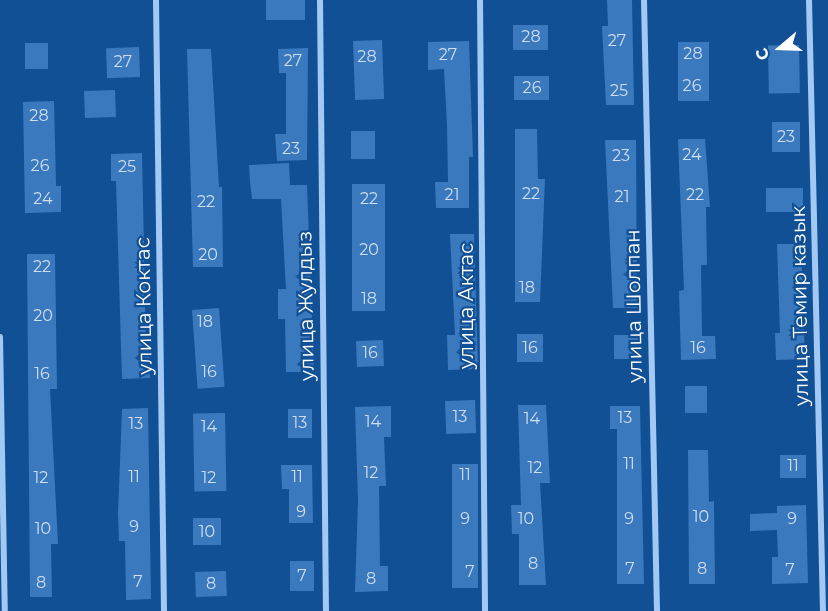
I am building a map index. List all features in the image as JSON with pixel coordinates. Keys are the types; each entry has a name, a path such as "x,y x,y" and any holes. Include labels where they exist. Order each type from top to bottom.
{"street":[{"name":"улица Коктас","path":"156,0 164,611"},
{"name":"улица Жулдыз","path":"320,0 326,611"},
{"name":"улица Актас","path":"480,0 485,611"},
{"name":"улица Шолпан","path":"644,0 657,611"},
{"name":"улица Темир казык","path":"809,0 823,611"},
{"path":"0,337 5,611"}],"building":[{"path":"266,0 305,0 305,20 266,20"},
{"path":"607,0 632,0 634,105 606,105 602,26 608,26"},
{"path":"513,25 548,25 548,50 513,50"},
{"path":"382,40 384,99 355,100 353,41"},
{"path":"469,41 473,157 469,157 469,208 436,208 435,182 448,182 447,124 444,69 428,70 428,42"},
{"path":"678,42 709,42 709,101 678,101"},
{"path":"25,43 48,43 48,69 25,69"},
{"path":"799,45 800,93 769,94 768,46"},
{"path":"139,47 140,77 107,78 106,48"},
{"path":"308,48 307,160 277,161 275,134 286,134 286,73 279,73 278,49"},
{"path":"187,49 211,49 219,187 222,187 223,267 193,267"},
{"path":"514,76 549,76 549,100 514,100"},
{"path":"115,90 116,117 85,118 84,91"},
{"path":"54,101 56,186 61,186 61,212 25,213 23,102"},
{"path":"772,122 800,122 800,152 772,152"},
{"path":"515,129 537,129 538,179 545,179 540,302 515,302"},
{"path":"351,131 375,131 375,159 351,159"},
{"path":"678,139 705,139 710,207 706,207 707,265 701,265 702,336 715,336 716,359 681,360 679,291 684,290"},
{"path":"605,140 636,140 637,308 613,308"},
{"path":"142,153 146,349 149,349 150,378 122,379 116,181 111,181 111,154"},
{"path":"289,163 290,185 307,185 314,372 286,372 285,319 278,319 278,289 286,289 281,199 252,199 249,165"},
{"path":"352,184 385,184 385,311 352,311"},
{"path":"766,188 803,188 803,212 766,212"},
{"path":"450,234 474,234 478,369 448,370 447,335 455,335"},
{"path":"777,244 801,244 805,359 776,360 775,333 780,333"},
{"path":"27,254 55,254 57,389 50,389 58,544 51,544 52,597 30,597"},
{"path":"219,308 225,387 198,389 192,310"},
{"path":"517,334 543,334 543,362 517,362"},
{"path":"614,335 638,335 638,359 614,359"},
{"path":"383,340 384,366 357,367 356,341"},
{"path":"685,386 707,386 707,413 685,413"},
{"path":"475,400 476,433 446,434 445,401"},
{"path":"518,405 546,405 550,483 540,483 546,585 519,585 519,534 512,534 511,505 521,505"},
{"path":"391,406 391,437 384,437 386,486 379,486 380,566 388,566 388,591 355,592 358,501 355,407"},
{"path":"610,406 640,406 644,584 617,584 617,429 610,429"},
{"path":"148,408 151,599 126,600 125,541 119,541 118,514 122,409"},
{"path":"288,409 312,409 312,438 288,438"},
{"path":"225,413 226,491 194,492 193,414"},
{"path":"688,450 708,450 709,502 714,501 715,584 689,584"},
{"path":"780,455 806,455 806,478 780,478"},
{"path":"452,464 478,464 478,588 452,588"},
{"path":"281,465 312,465 313,523 289,523 289,489 282,489"},
{"path":"806,505 808,583 772,584 772,557 778,557 777,530 750,531 750,514 777,513 777,506"},
{"path":"193,518 221,518 221,545 193,545"},
{"path":"290,561 314,561 314,591 290,591"},
{"path":"226,571 227,596 196,597 195,572"}]}
